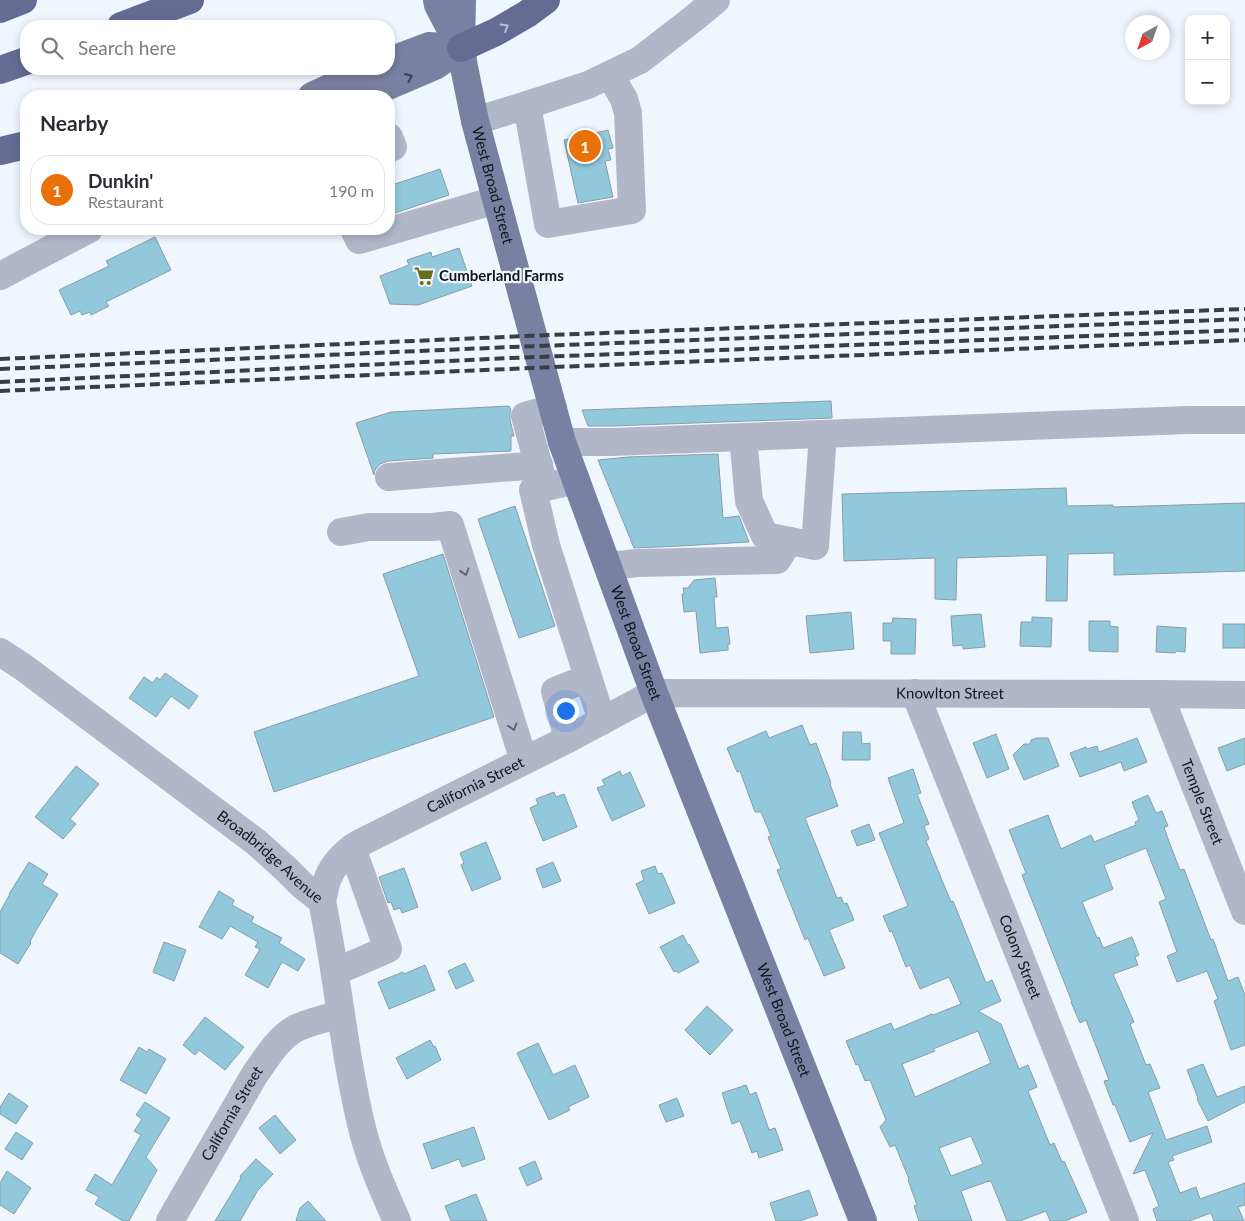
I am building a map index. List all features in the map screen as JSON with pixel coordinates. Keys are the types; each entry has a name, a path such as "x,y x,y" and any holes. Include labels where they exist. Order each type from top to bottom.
{"highway":[{"path":"0,9 23,0"},
{"path":"137,20 190,0"},
{"path":"461,48 496,32 527,14 546,0"},
{"path":"0,70 20,62"},
{"path":"0,151 20,146"}],"main road":[{"name":"West Broad Street","path":"437,0 461,48"},
{"name":"West Broad Street","path":"462,0 461,48 475,121 562,442 654,693 863,1221"},
{"path":"395,59 429,46 461,48"},
{"path":"369,89 436,66 461,48"}],"street":[{"path":"475,121 588,85 640,60 716,0"},
{"path":"527,105 548,224 632,210 628,113 624,99 610,74"},
{"path":"395,229 496,200"},
{"path":"0,276 78,235"},
{"path":"357,235 359,240 376,235"},
{"path":"553,408 525,416 542,476 533,490 546,545 602,721"},
{"path":"562,442 612,442 1188,420 1245,420"},
{"path":"743,437 749,501 765,536 815,546 823,434"},
{"path":"389,477 542,476 576,480"},
{"path":"341,532 369,527 433,527 450,525 524,761"},
{"path":"608,566 638,563 777,560 789,541"},
{"name":"Broadbridge Avenue","path":"0,652 256,842 322,901 335,972 344,1038 363,1132 370,1156 397,1221"},
{"path":"568,739 555,691 588,678"},
{"name":"California Street","path":"322,901 332,870 352,848 568,739 654,693"},
{"name":"Knowlton Street","path":"654,693 1245,695"},
{"name":"Colony Street","path":"915,693 1125,1221"},
{"name":"Temple Street","path":"1158,694 1245,911"},
{"path":"335,972 388,949 352,848"},
{"name":"California Street","path":"170,1221 255,1074 268,1055 293,1030 308,1023 341,1014"}],"building":[{"path":"608,130 613,148 608,149 611,160 605,161 613,197 578,203 564,140"},
{"path":"440,169 449,195 395,213 395,184"},
{"path":"155,237 171,270 106,302 109,306 91,315 90,312 82,315 80,311 71,315 59,290 109,266 106,261"},
{"name":"Cumberland Farms","path":"459,248 472,286 418,305 390,304 380,276 409,265 407,260 431,252 432,257"},
{"path":"831,401 832,418 612,426 588,426 582,410"},
{"path":"509,406 514,436 511,436 511,451 433,454 433,458 388,461 380,464 375,470 374,475 356,423 391,412"},
{"path":"718,454 723,518 739,516 749,542 634,548 598,460"},
{"path":"1066,488 1067,506 1113,505 1113,507 1245,503 1245,571 1114,575 1114,553 1068,554 1067,601 1046,601 1047,555 957,558 956,600 935,599 935,558 844,561 842,494"},
{"path":"515,506 555,626 519,638 478,519"},
{"path":"443,554 494,717 274,792 254,732 419,676 383,574"},
{"path":"715,578 717,597 714,597 716,628 728,627 730,644 728,644 728,650 700,653 696,611 684,612 683,588 688,588 694,580"},
{"path":"851,612 854,649 810,653 806,616"},
{"path":"981,614 985,647 963,649 963,645 953,646 951,616"},
{"path":"1032,617 1052,618 1051,647 1020,646 1021,622 1032,622"},
{"path":"893,618 916,619 915,654 891,654 891,641 883,641 883,623 892,623"},
{"path":"1089,621 1110,621 1110,626 1118,627 1118,652 1089,651"},
{"path":"1223,624 1245,624 1245,648 1223,648"},
{"path":"1157,626 1186,628 1185,652 1156,652"},
{"path":"165,673 198,696 189,709 171,696 156,717 129,698 144,677 153,683 157,677 160,680"},
{"path":"802,725 810,745 816,743 838,806 805,818 837,898 841,897 844,904 847,903 854,920 829,930 845,968 824,976 808,938 805,940 777,870 781,869 768,837 771,836 761,812 755,812 740,771 737,772 727,748 766,731 769,738"},
{"path":"843,732 861,732 862,744 870,743 870,760 842,760"},
{"path":"996,734 1009,769 987,778 973,743"},
{"path":"1048,738 1059,766 1024,780 1013,755 1024,744 1030,744 1031,740"},
{"path":"1137,738 1147,762 1124,771 1121,762 1080,777 1070,753 1086,747 1087,749 1097,746 1099,752"},
{"path":"1245,738 1245,764 1227,771 1218,748"},
{"path":"76,766 99,784 70,819 76,824 63,839 35,817"},
{"path":"913,769 921,793 917,794 929,824 924,826 929,839 926,841 951,902 953,901 986,983 992,980 1001,1001 978,1011 1001,1024 1019,1069 1028,1065 1037,1087 1028,1091 1050,1145 1054,1143 1062,1162 1064,1161 1087,1212 1065,1221 1050,1221 1046,1211 1020,1221 1007,1221 991,1181 989,1181 961,1191 972,1221 919,1221 914,1206 917,1205 909,1179 895,1145 890,1147 880,1127 886,1120 870,1080 865,1081 846,1041 891,1023 894,1030 961,1004 949,977 920,989 910,965 906,967 892,931 890,932 883,916 908,906 879,833 904,823 888,778","holes":["978,1031 991,1063 915,1097 902,1064","971,1136 983,1164 951,1176 939,1148"]},
{"path":"620,771 622,776 630,772 645,806 612,821 597,788 605,785 602,780"},
{"path":"554,792 556,797 564,794 577,827 543,841 530,808 538,804 536,799"},
{"path":"1148,795 1156,813 1162,811 1168,826 1164,827 1180,870 1184,869 1228,981 1238,977 1245,995 1245,1045 1231,1050 1214,1001 1218,999 1207,971 1177,982 1167,956 1177,952 1159,902 1166,899 1146,848 1104,865 1113,889 1082,902 1103,948 1132,937 1139,955 1135,957 1138,965 1113,974 1134,1022 1130,1024 1146,1065 1150,1064 1160,1088 1148,1092 1166,1140 1207,1126 1212,1142 1172,1156 1174,1160 1168,1162 1180,1193 1196,1187 1200,1199 1245,1183 1245,1205 1238,1207 1244,1221 1214,1221 1211,1213 1189,1221 1157,1221 1153,1209 1159,1206 1145,1170 1133,1174 1153,1133 1130,1142 1104,1081 1109,1080 1086,1020 1080,1023 1071,1002 1022,875 1026,873 1009,830 1048,815 1061,849 1091,835 1094,842 1136,825 1135,822 1139,820 1132,802"},
{"path":"869,824 875,840 857,846 851,831"},
{"path":"486,842 501,879 472,891 461,865 464,863 460,853"},
{"path":"29,862 48,874 42,884 58,894 18,964 0,953 0,912"},
{"path":"553,862 561,881 543,888 536,869"},
{"path":"655,866 658,874 662,873 675,903 649,914 636,884 644,880 641,871"},
{"path":"404,868 418,907 402,913 400,908 394,910 391,902 388,903 379,877"},
{"path":"219,891 234,900 232,905 254,917 251,922 282,938 279,943 305,959 298,971 282,962 268,988 245,975 260,949 255,947 258,942 230,926 222,939 199,927"},
{"path":"683,935 699,962 678,973 674,972 660,947"},
{"path":"164,942 186,950 174,981 153,972"},
{"path":"465,963 474,981 456,989 448,971"},
{"path":"425,965 435,990 389,1009 378,982"},
{"path":"707,1006 733,1030 710,1055 685,1030"},
{"path":"205,1017 244,1047 225,1070 199,1050 195,1055 183,1045"},
{"path":"430,1040 441,1060 407,1079 396,1058"},
{"path":"538,1043 553,1075 575,1065 589,1097 568,1107 570,1110 549,1120 517,1053"},
{"path":"139,1047 147,1052 149,1049 166,1059 146,1094 120,1080"},
{"path":"1203,1064 1217,1097 1245,1086 1245,1102 1208,1121 1197,1099 1187,1070"},
{"path":"746,1085 750,1095 756,1092 769,1130 775,1128 783,1150 759,1158 757,1151 752,1153 740,1121 732,1124 722,1093"},
{"path":"9,1093 28,1106 16,1124 0,1114 0,1107"},
{"path":"677,1098 684,1116 666,1122 659,1105"},
{"path":"145,1102 170,1118 146,1157 157,1170 129,1221 123,1221 95,1204 99,1197 86,1190 95,1174 112,1185 141,1135 134,1131 142,1119 136,1115"},
{"path":"275,1115 296,1140 280,1154 259,1128"},
{"path":"474,1127 485,1159 462,1167 459,1159 432,1169 423,1144"},
{"path":"16,1132 33,1143 22,1160 5,1149"},
{"path":"256,1159 273,1174 258,1190 240,1221 215,1221 241,1178 240,1176"},
{"path":"535,1161 542,1179 527,1186 519,1168"},
{"path":"7,1171 31,1188 14,1214 0,1205 0,1183"},
{"path":"809,1190 818,1215 799,1221 776,1221 770,1203"},
{"path":"476,1194 487,1221 451,1221 445,1206"},
{"path":"308,1201 326,1221 296,1221 300,1208"}],"railway":[{"path":"0,359 550,335 1245,309"},
{"path":"0,369 1245,319"},
{"path":"0,382 511,358 1245,330"},
{"path":"0,391 1245,340"}],"place":[{"name":"Dunkin'","path":"585,146"},
{"name":"Cumberland Farms","path":"424,276"}]}
